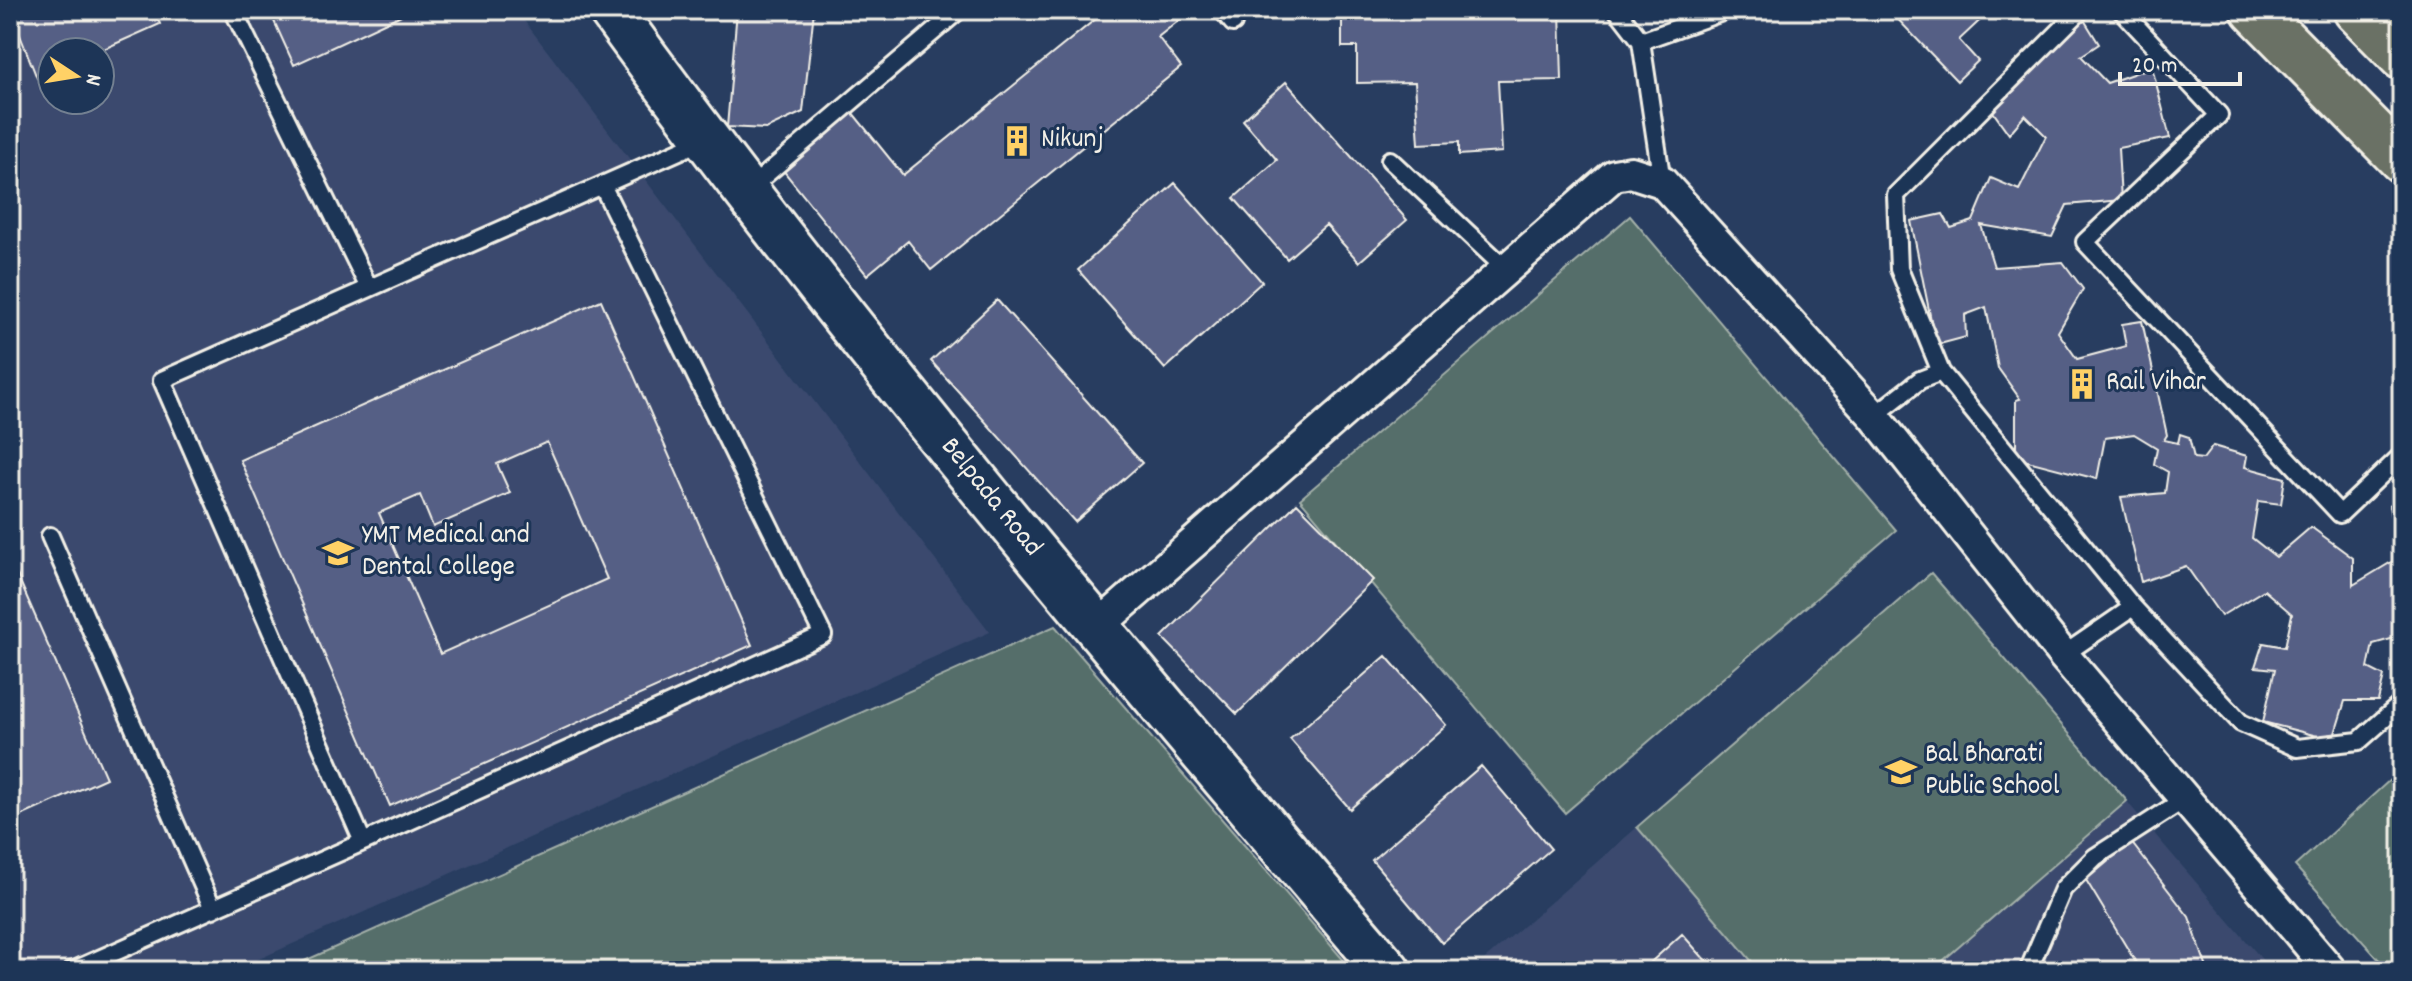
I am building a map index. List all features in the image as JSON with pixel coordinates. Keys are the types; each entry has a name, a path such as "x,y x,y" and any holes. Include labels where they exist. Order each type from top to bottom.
{"main road":[{"path":"2254,10 2402,160"},
{"path":"2356,10 2402,57"}],"street":[{"name":"Belpada Road","path":"611,10 744,193 1096,628 1388,971"},
{"path":"1096,628 1614,175 1631,172 1662,182 1874,416 2063,655 2331,971"}],"lane":[{"path":"233,10 369,288"},
{"path":"744,193 959,10"},
{"path":"1617,10 1641,41 1662,182"},
{"path":"1641,41 1728,10"},
{"path":"2081,10 1896,195 1899,269 1941,372 2133,607 2241,723 2297,748 2359,741 2402,703"},
{"path":"2121,10 2219,115 2085,242 2340,514 2402,455"},
{"path":"363,842 162,380 705,139"},
{"path":"1390,160 1506,269"},
{"path":"72,971 823,635 602,185"},
{"path":"1874,416 1920,380 1941,372"},
{"path":"50,536 213,909"},
{"path":"2063,655 2133,607"},
{"path":"2028,971 2063,889 2095,857 2185,799"}],"shaded area":[{"path":"10,10 516,10 990,632 232,971 10,971"},
{"name":"Bal Bharati Public School","path":"1931,573 2272,971 1471,971"}],"green space":[{"path":"1630,216 1896,530 1565,813 1300,499"},
{"name":"Bal Bharati Public School","path":"1931,573 2127,801 1931,971 1760,971 1637,827"},
{"path":"1055,626 1353,971 282,971"},
{"path":"2402,769 2402,971 2389,971 2295,866"}],"building":[{"path":"10,10 154,10 160,24 116,44 116,36 36,36 36,75"},
{"path":"269,10 412,10 294,65"},
{"path":"737,10 814,10 803,112 766,129 727,127"},
{"name":"Nikunj","path":"1092,10 1192,10 1158,37 1181,67 931,270 908,241 867,275 782,169 852,112 903,175 1098,17"},
{"path":"1342,10 1560,10 1562,80 1498,81 1502,152 1459,155 1459,142 1419,144 1415,82 1357,83 1357,47 1342,47"},
{"path":"1889,10 1991,10 1959,40 1978,61 1957,81"},
{"name":"Rail Vihar","path":"2083,18 2099,44 2081,56 2107,83 2152,67 2170,138 2118,148 2121,200 2067,205 2052,237 1981,225 1994,267 2063,262 2083,289 2058,332 2077,359 2126,346 2122,324 2142,321 2167,435 2164,440 2178,443 2180,434 2189,437 2194,458 2203,459 2213,446 2247,456 2245,467 2285,478 2281,504 2258,501 2252,538 2276,557 2311,527 2353,558 2353,585 2398,558 2389,505 2402,499 2402,636 2373,644 2368,668 2384,676 2378,701 2345,701 2333,740 2263,722 2275,669 2255,667 2263,643 2285,647 2292,614 2264,590 2221,616 2186,566 2141,582 2121,497 2165,493 2168,472 2154,464 2157,448 2134,434 2105,438 2097,479 2016,458 2016,400 2020,399 1998,368 1986,307 1965,315 1966,337 1936,345 1911,221 1943,214 1951,228 1973,221 1991,178 2019,190 2046,136 2025,115 2009,134 1991,109"},
{"path":"1286,82 1407,220 1359,262 1326,225 1287,259 1234,198 1277,160 1243,120"},
{"path":"1175,183 1262,282 1165,369 1078,270"},
{"name":"YMT Medical and Dental College","path":"601,300 752,645 390,806 240,460","holes":["547,442 607,579 440,654 379,513 420,495 433,527 510,493 497,464"]},
{"path":"997,300 1142,463 1075,522 931,361"},
{"path":"1297,503 1373,580 1237,714 1162,637"},
{"path":"15,570 106,778 10,821 10,572"},
{"path":"1386,656 1446,725 1350,809 1290,739"},
{"path":"1481,766 1551,849 1442,943 1372,860"},
{"path":"2131,842 2189,917 2208,971 2141,971 2086,880"},
{"path":"1682,934 1715,971 1641,971"}],"place":[{"name":"Nikunj","path":"1017,141"},
{"name":"Rail Vihar","path":"2082,384"},
{"name":"YMT Medical and Dental College","path":"338,553"},
{"name":"Bal Bharati Public School","path":"1901,772"}]}
